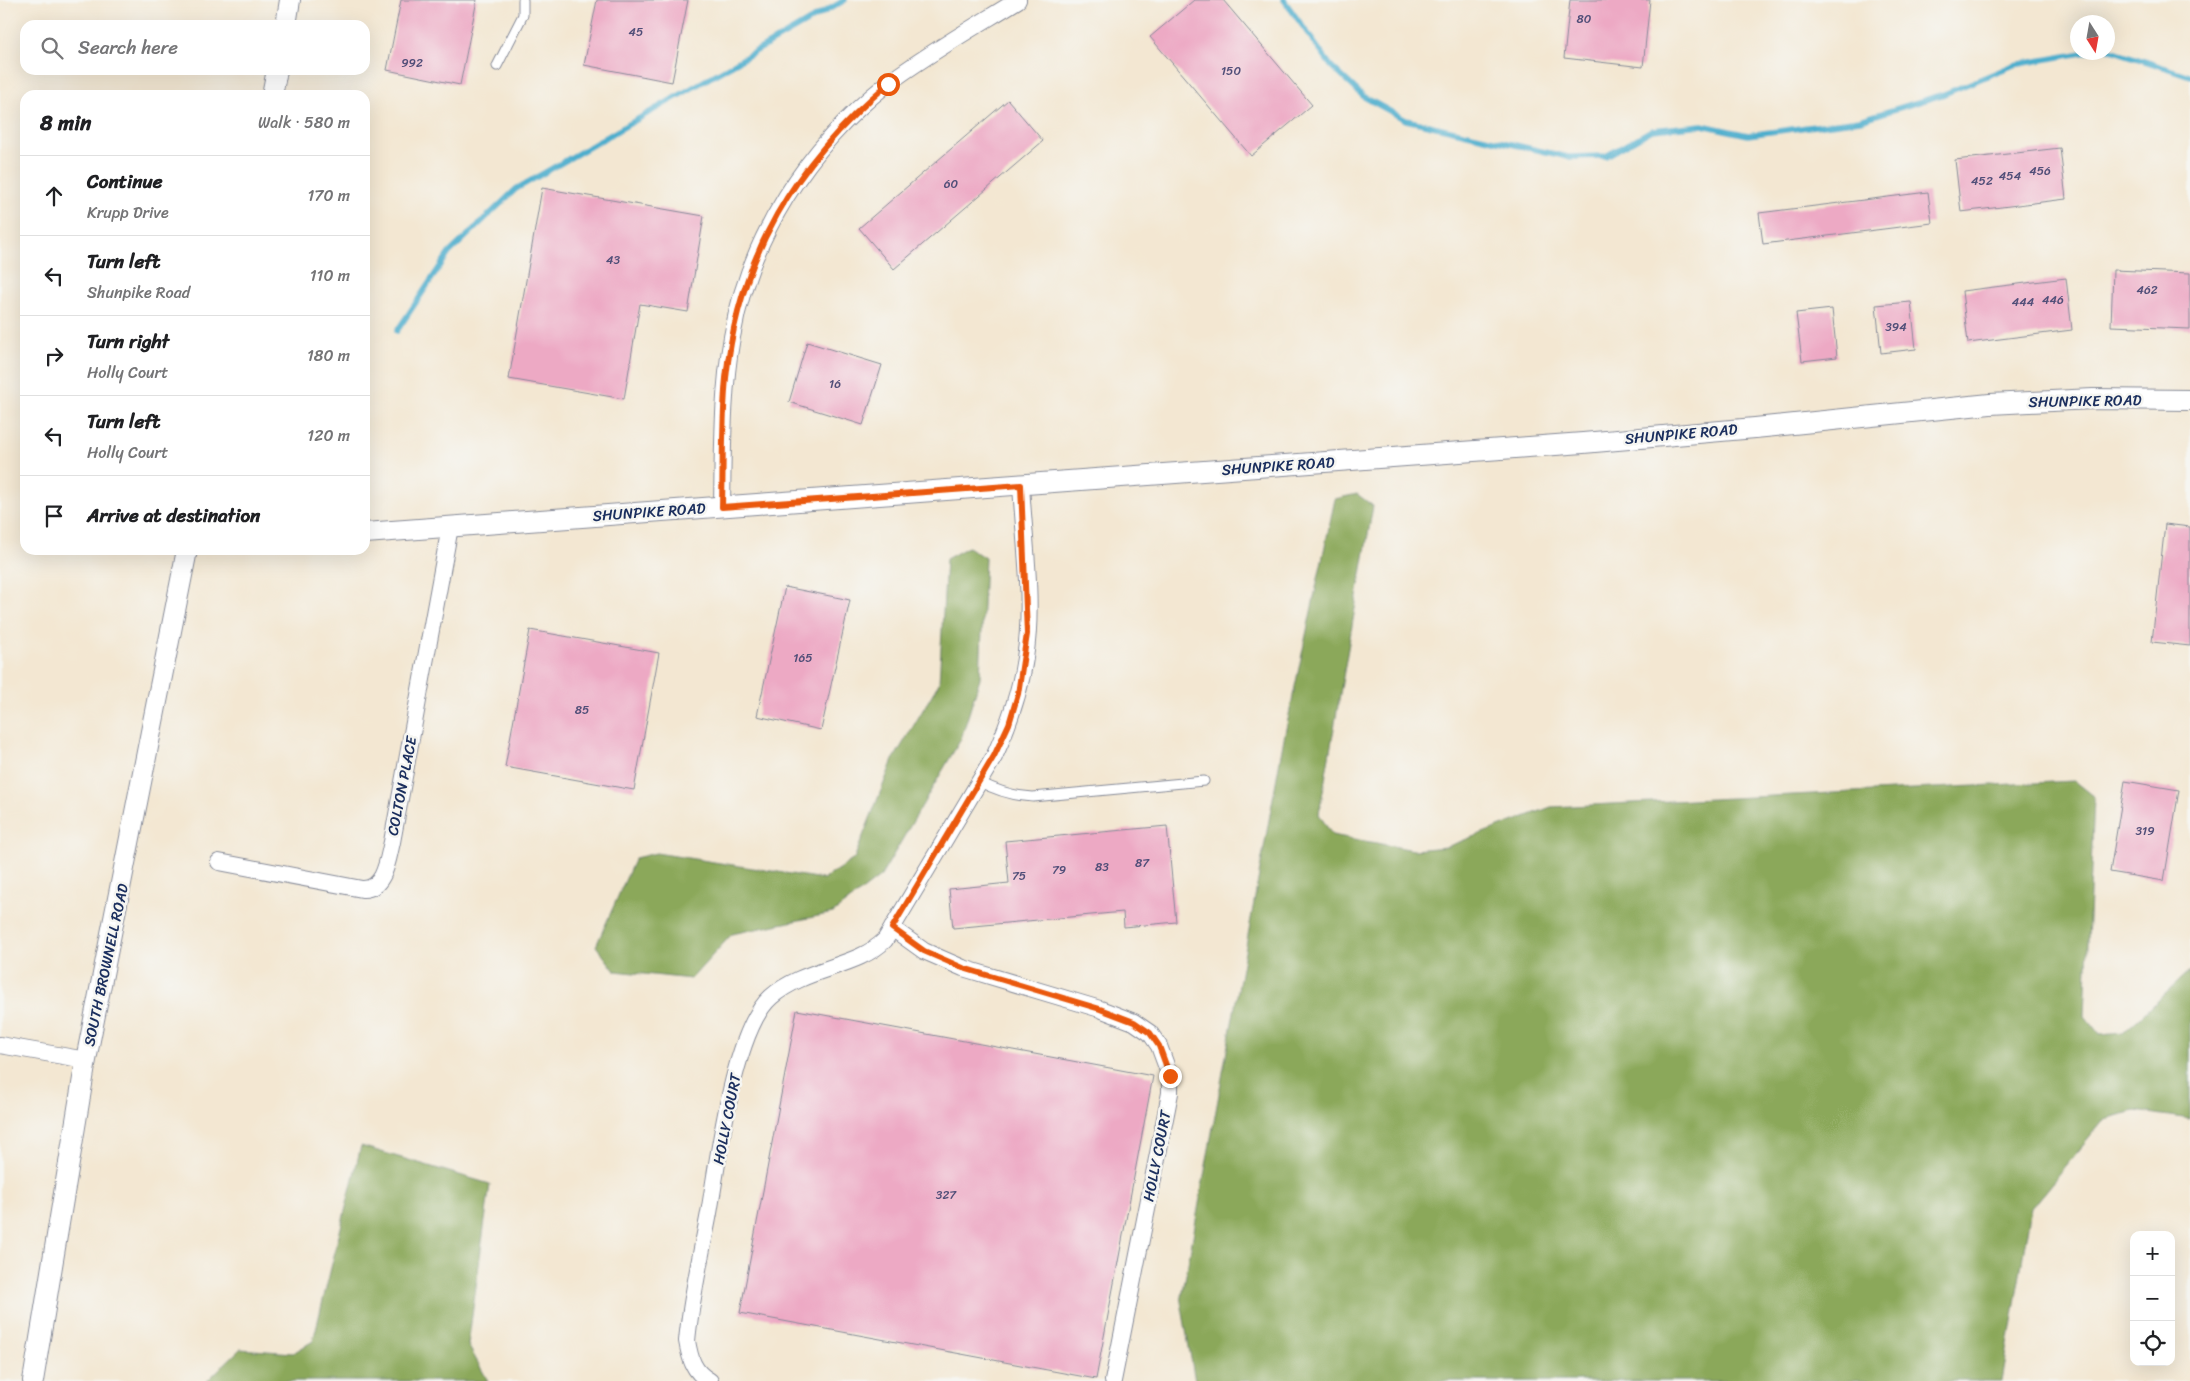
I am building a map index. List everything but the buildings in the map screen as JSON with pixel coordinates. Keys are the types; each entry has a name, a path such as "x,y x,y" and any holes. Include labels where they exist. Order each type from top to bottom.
{"street":[{"path":"287,20 290,0"},
{"path":"722,507 725,394 732,337 748,276 774,217 792,187 824,145 866,102 888,84 1018,0"},
{"path":"273,90 276,75"},
{"name":"SHUNPIKE ROAD","path":"370,533 1657,436 1990,404 2093,399 2190,400"},
{"name":"HOLLY COURT","path":"710,1381 700,1376 689,1357 688,1325 731,1092 739,1060 751,1028 760,1011 781,989 802,976 875,950 885,940 980,782 1009,724 1018,694 1025,657 1027,585 1021,485"},
{"name":"COLTON PLACE","path":"219,862 362,889 375,886 382,877 394,833 450,527"},
{"name":"SOUTH BROWNELL ROAD","path":"33,1381 86,1060 186,555"},
{"name":"HOLLY COURT","path":"892,928 924,951 963,968 1119,1015 1150,1033 1159,1046 1170,1076 1170,1092 1113,1381"},
{"path":"0,1045 86,1060"}],"lane":[{"path":"497,66 523,15 524,0"},
{"path":"980,782 997,791 1016,796 1033,797 1204,781"}],"green space":[{"path":"1357,494 1373,506 1319,814 1332,835 1414,850 1446,847 1551,807 2074,781 2094,797 2085,1016 2100,1035 2123,1033 2190,971 2190,1119 2135,1111 2105,1119 2031,1208 2002,1381 1195,1381 1181,1302 1284,738 1335,499"},
{"path":"968,547 985,558 980,678 961,739 881,876 833,913 732,934 691,979 615,971 596,946 635,858 656,853 823,879 854,859 893,760 939,683 946,559"},
{"path":"361,1146 490,1184 468,1345 488,1381 207,1381 240,1349 293,1353 313,1341"}],"waterway":[{"path":"397,331 449,253 516,189 845,0"},
{"path":"1284,0 1331,66 1364,97 1406,120 1568,157 1606,156 1652,130 1702,125 1748,135 1860,120 1944,94 2014,65 2070,55"},
{"path":"2115,51 2190,76"}],"route":[{"path":"888,84 866,102 824,145 808,165 774,217 748,276 740,298 726,379 722,507 1021,485 1027,585 1027,634 1018,694 1009,724 994,756 892,928 924,951 963,968 1100,1009 1134,1022 1150,1033 1159,1046 1170,1076"}]}
